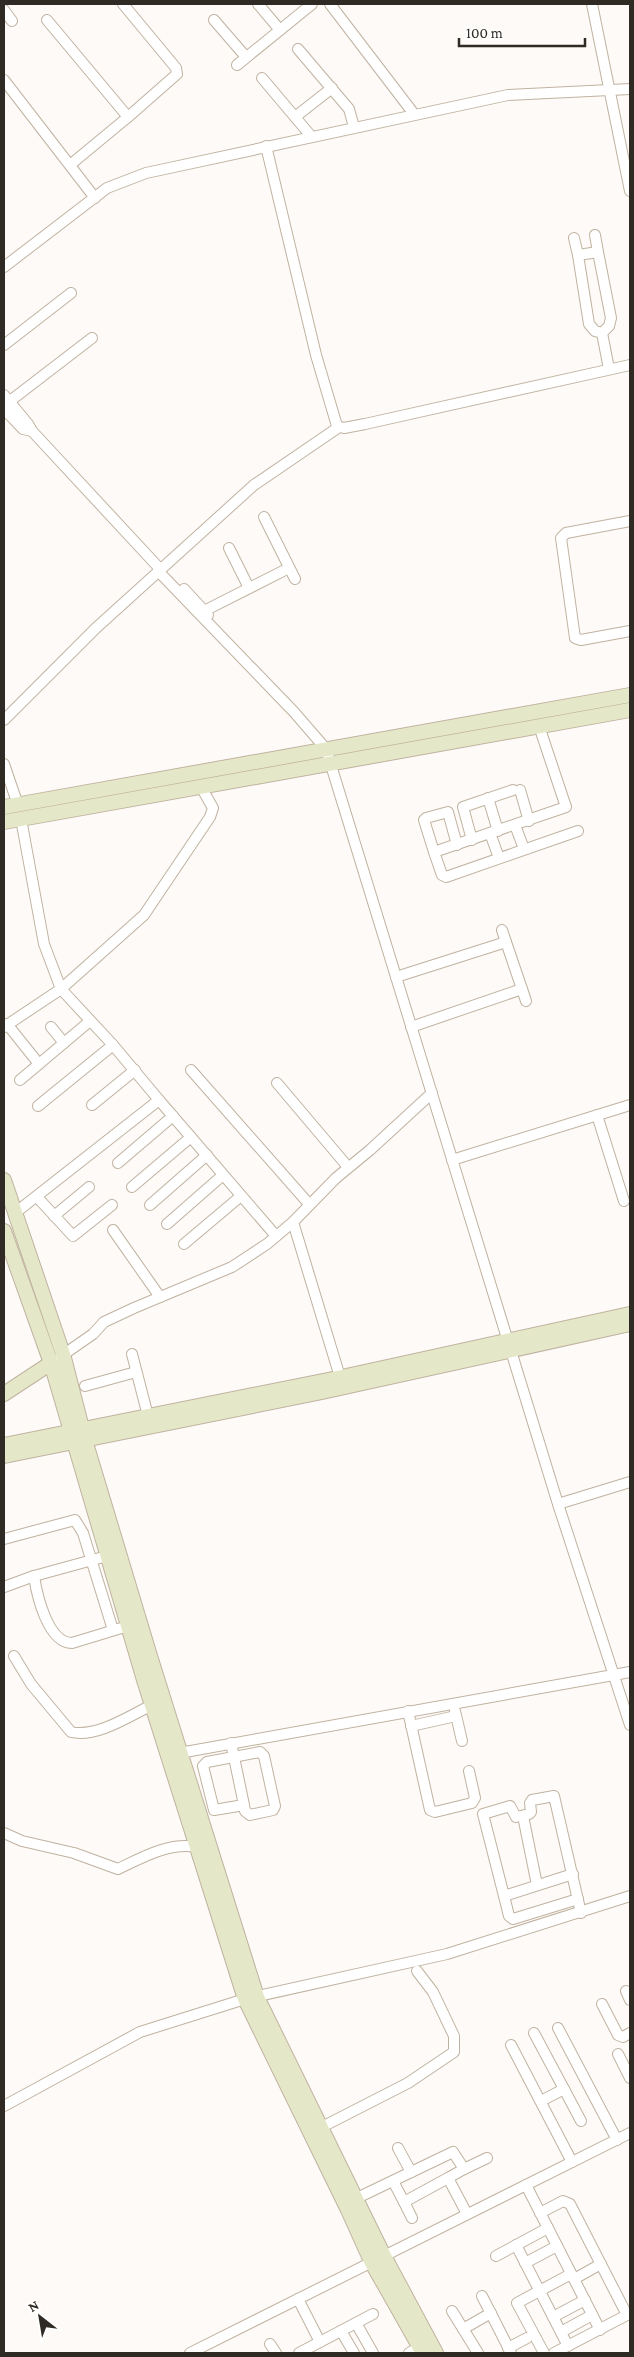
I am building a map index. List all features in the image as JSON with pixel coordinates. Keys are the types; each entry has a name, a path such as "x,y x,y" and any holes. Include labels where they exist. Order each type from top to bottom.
{"street":[{"path":"70,164 128,118 177,74 178,71 123,4"},
{"path":"258,4 280,30"},
{"path":"237,65 312,4"},
{"path":"330,4 414,114"},
{"path":"592,4 630,191"},
{"path":"4,10 12,21"},
{"path":"47,20 128,118"},
{"path":"214,20 246,57"},
{"path":"298,49 349,109 354,127"},
{"path":"262,78 311,136"},
{"path":"4,80 70,164 94,198"},
{"path":"295,117 332,88"},
{"path":"4,267 107,188 146,173 414,114 508,96 630,89"},
{"path":"266,146 316,355 335,424 340,427"},
{"path":"594,235 611,318 609,326 602,333"},
{"path":"574,238 589,324 595,330 602,333"},
{"path":"578,255 598,252"},
{"path":"4,345 71,293"},
{"path":"602,333 609,369"},
{"path":"92,338 6,402 161,570 204,621 212,625 326,749 558,1504 630,1725"},
{"path":"4,720 96,628 254,485 340,427 365,424 630,365"},
{"path":"264,517 295,579"},
{"path":"630,521 566,534 561,538 575,638 581,640 630,631"},
{"path":"228,548 249,588"},
{"path":"204,611 290,568"},
{"path":"161,570 209,616 212,625"},
{"path":"4,822 20,812 326,749 630,695"},
{"path":"4,807 20,812 201,787 630,710"},
{"path":"434,852 563,809 566,804 539,726"},
{"path":"4,764 20,812 44,944 62,989 135,1070 276,1236"},
{"path":"39,1064 5,1025 62,989 144,915 210,817 212,808 201,787"},
{"path":"472,840 463,807 488,798 516,790 529,821"},
{"path":"488,798 499,858"},
{"path":"457,845 448,812 424,820 443,876 578,830"},
{"path":"515,825 524,849"},
{"path":"502,930 526,1001"},
{"path":"396,977 506,942"},
{"path":"411,1027 522,988"},
{"path":"20,1080 90,1021"},
{"path":"51,1027 64,1043"},
{"path":"38,1106 112,1045"},
{"path":"92,1105 135,1070"},
{"path":"191,1070 308,1204"},
{"path":"277,1083 348,1167"},
{"path":"4,1394 93,1334 104,1322 232,1267 267,1244 293,1222 308,1204 348,1167 432,1093"},
{"path":"15,1213 159,1100"},
{"path":"452,1160 597,1115 630,1107"},
{"path":"597,1115 624,1201"},
{"path":"118,1162 173,1116"},
{"path":"132,1187 191,1137"},
{"path":"150,1205 207,1155"},
{"path":"167,1224 223,1175"},
{"path":"4,1180 63,1354 79,1436 107,1556 152,1705 174,1754 197,1847 251,1998 378,2259 417,2351"},
{"path":"54,1216 90,1187"},
{"path":"184,1244 241,1196"},
{"path":"37,1197 73,1236 112,1206"},
{"path":"293,1222 340,1377"},
{"path":"113,1230 160,1297"},
{"path":"4,1231 79,1436 174,1754 251,1998"},
{"path":"4,1445 79,1436 510,1346 630,1314"},
{"path":"4,1456 148,1416 340,1377 630,1324"},
{"path":"132,1354 148,1416"},
{"path":"85,1386 136,1372"},
{"path":"558,1504 630,1482"},
{"path":"4,1539 75,1520 83,1533 113,1630"},
{"path":"4,1587 34,1576 107,1556"},
{"path":"34,1576 50,1628 60,1640 72,1643 128,1626"},
{"path":"14,1656 31,1684 71,1732 80,1734 104,1728 152,1705"},
{"path":"174,1754 630,1672"},
{"path":"453,1703 462,1741"},
{"path":"408,1711 430,1810 435,1812 472,1803 475,1798 469,1771"},
{"path":"411,1726 456,1716"},
{"path":"231,1743 234,1756 244,1805 245,1811 250,1815 273,1810 275,1806 262,1753 259,1752 234,1756 204,1762 203,1766 214,1810 244,1805"},
{"path":"578,1899 513,1919 509,1916 483,1814 510,1806 516,1817 523,1816 530,1814 530,1803 532,1800 554,1796 582,1912"},
{"path":"523,1816 537,1885"},
{"path":"4,1833 22,1841 74,1853 118,1869 170,1847 186,1845 197,1847"},
{"path":"504,1896 573,1874"},
{"path":"4,2106 140,2032 251,1998 447,1954 630,1896"},
{"path":"316,2130 408,2083 454,2052 454,2036 433,1992 417,1971"},
{"path":"602,2004 618,2035 623,2037 630,2033"},
{"path":"558,2028 617,2140"},
{"path":"534,2033 581,2121"},
{"path":"512,2045 572,2162"},
{"path":"618,2054 630,2078"},
{"path":"541,2101 564,2089"},
{"path":"316,2130 357,2198 378,2259 436,2353"},
{"path":"193,2353 630,2133"},
{"path":"398,2148 411,2172"},
{"path":"357,2198 452,2152 455,2153 464,2169"},
{"path":"404,2202 487,2158"},
{"path":"448,2178 467,2214"},
{"path":"393,2181 412,2218"},
{"path":"526,2185 600,2330"},
{"path":"540,2213 563,2201 567,2202 627,2315 554,2353"},
{"path":"496,2256 548,2228"},
{"path":"516,2245 568,2346"},
{"path":"525,2263 557,2246"},
{"path":"544,2353 517,2305 519,2301 601,2264"},
{"path":"482,2296 510,2350 527,2338"},
{"path":"298,2299 320,2342"},
{"path":"553,2317 584,2300"},
{"path":"452,2311 478,2353"},
{"path":"463,2329 491,2313"},
{"path":"299,2353 373,2314"},
{"path":"561,2332 592,2315"},
{"path":"356,2323 373,2353"},
{"path":"341,2330 354,2353"},
{"path":"270,2344 276,2353"}]}
